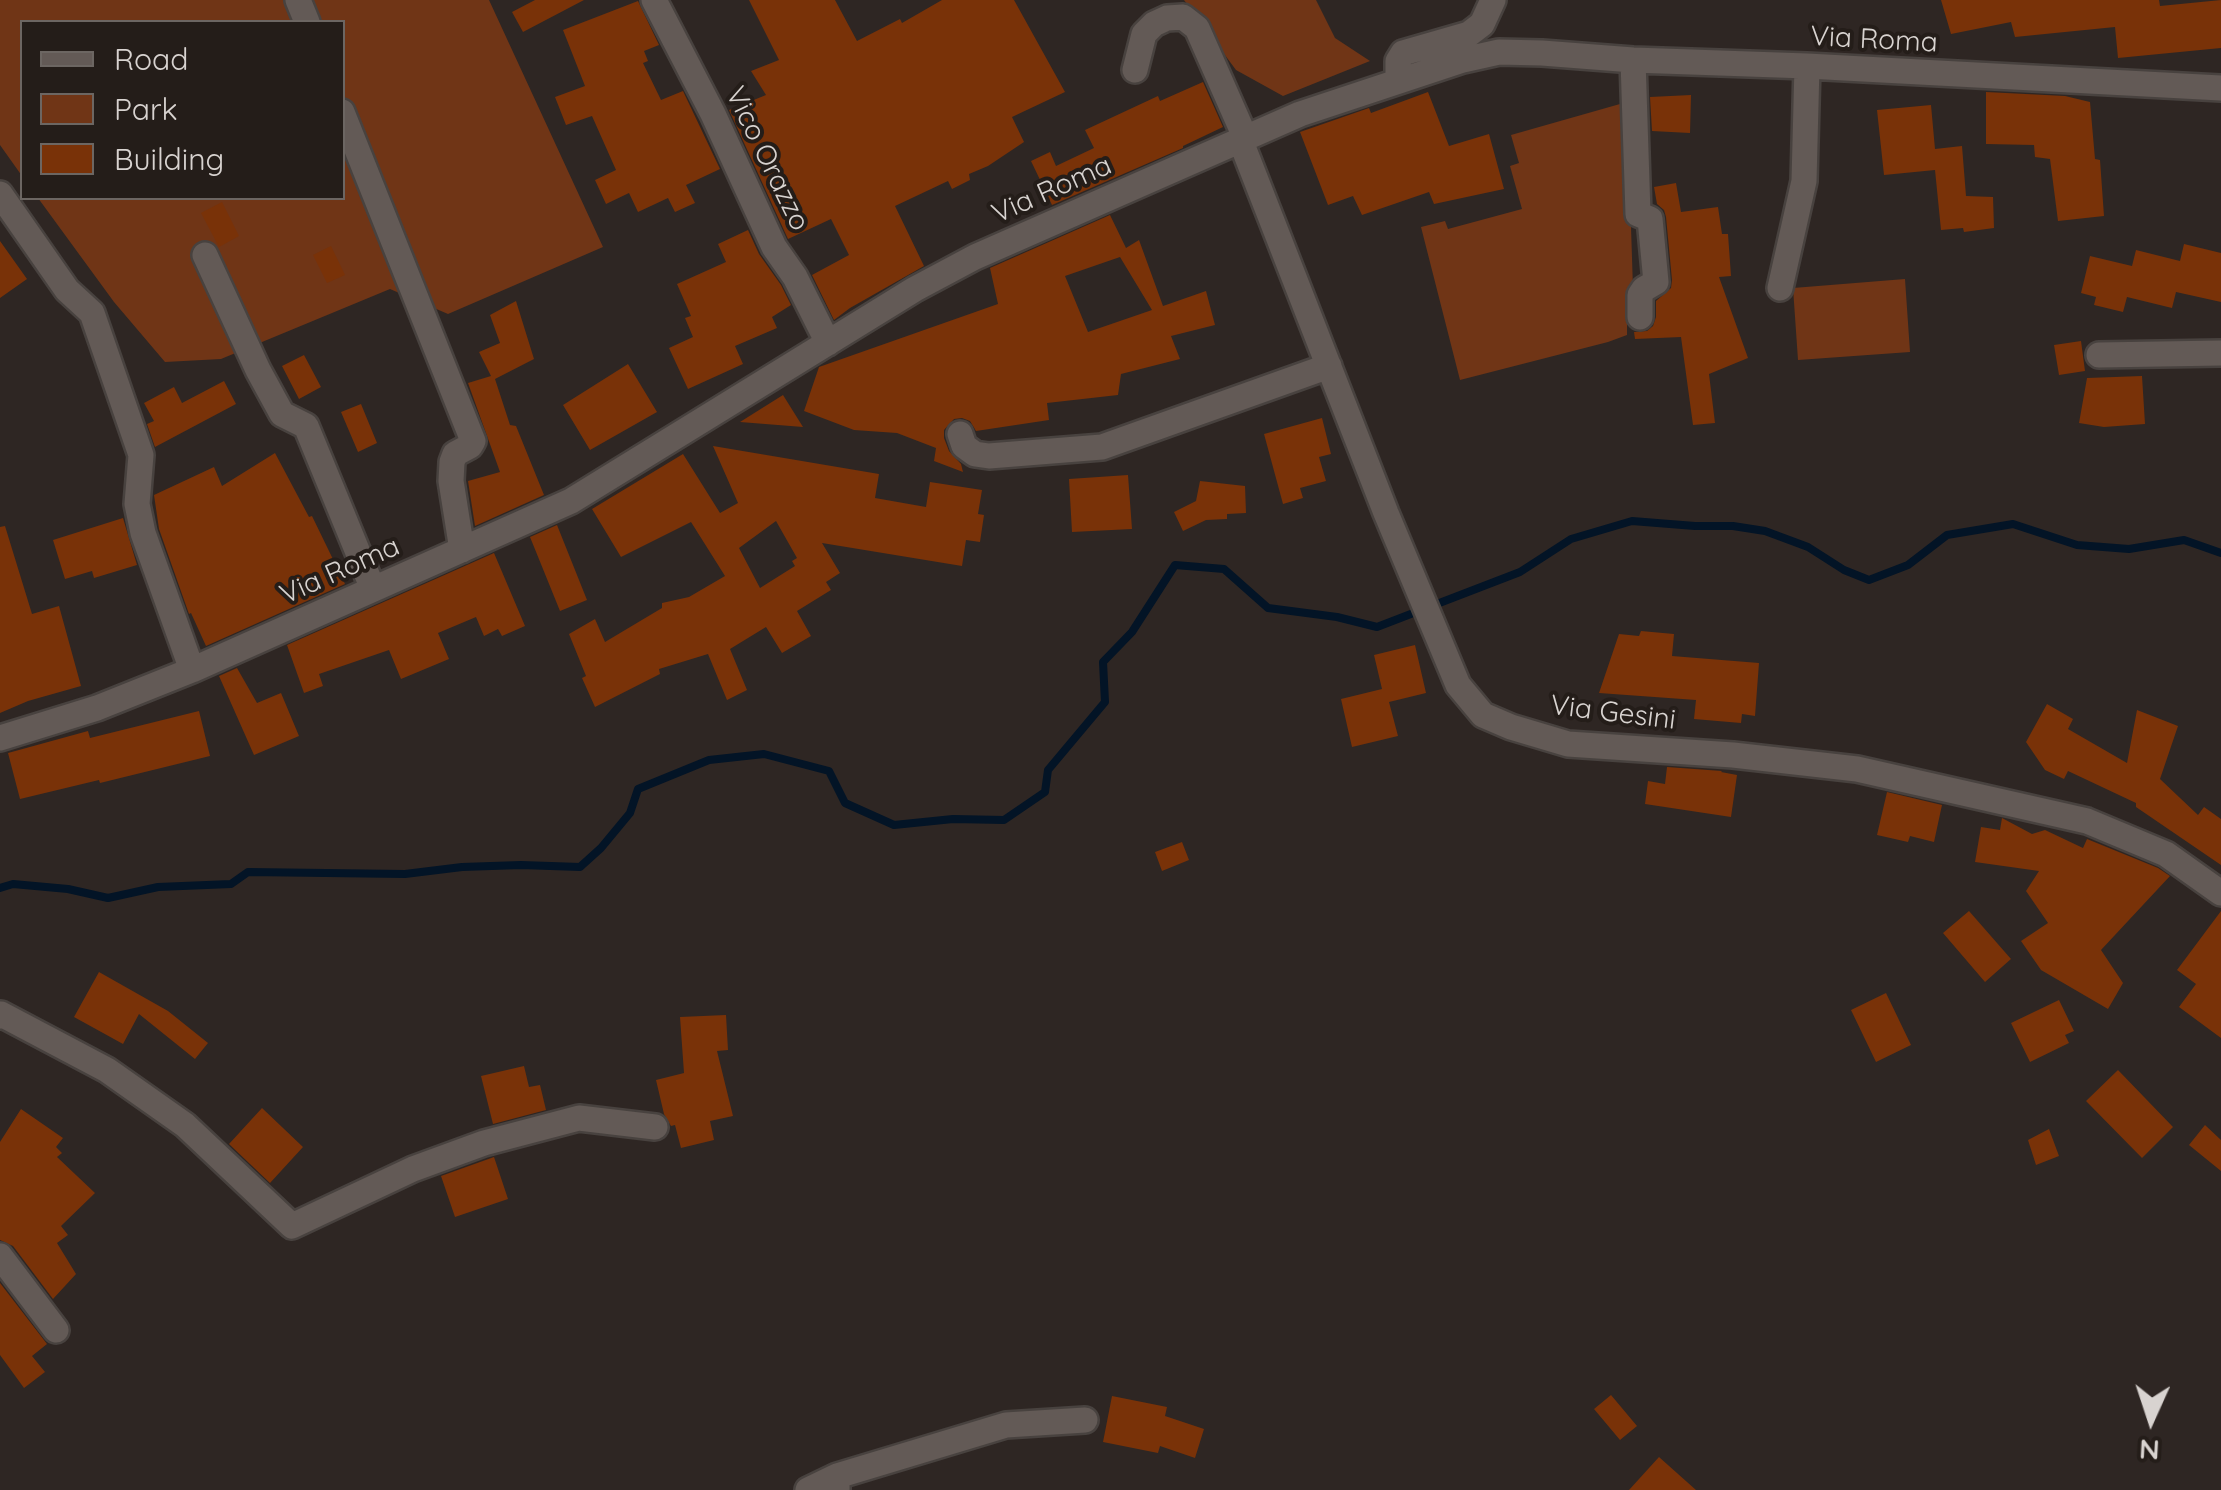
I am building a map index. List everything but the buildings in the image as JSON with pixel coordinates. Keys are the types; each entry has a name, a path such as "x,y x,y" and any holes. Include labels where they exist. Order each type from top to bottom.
{"street":[{"name":"Vico Orazzo","path":"654,0 713,114 774,247 795,276 828,343"},
{"path":"1398,80 1398,62 1403,53 1469,34 1482,24 1493,0"},
{"name":"Via Gesini","path":"1135,70 1144,34 1154,24 1182,16 1198,28 1386,513 1458,685 1483,715 1568,744 1734,755 1857,769 2087,821 2166,854 2221,893"},
{"name":"Via Roma","path":"0,738 97,708 192,670 571,501 915,290 976,257 1300,114 1464,60 1499,52 1542,52 1633,60 2221,88"},
{"path":"1633,60 1638,214 1650,219 1656,282 1640,295 1640,317"},
{"path":"1780,288 1804,182 1807,66"},
{"path":"345,119 474,441 456,454 452,462 451,481 462,550"},
{"path":"0,194 67,290 92,313 141,455 138,504 143,533 192,670"},
{"path":"204,255 282,414 306,426 374,589"},
{"path":"2098,355 2221,353"},
{"path":"960,434 964,446 975,454 989,456 1102,447 1328,366"},
{"path":"0,1016 107,1070 185,1125 292,1226 413,1169 484,1143 579,1118 655,1127"},
{"path":"0,1256 56,1330"},
{"path":"808,1490 1006,1426 1085,1420"}],"green space":[{"path":"0,0 489,0 603,247 448,314 390,289 221,359 165,362 114,302 39,200 345,200 345,20 20,20 20,173 0,145"},
{"path":"1184,0 1316,0 1335,38 1370,61 1283,96 1236,70"},
{"path":"1627,102 1634,320 1627,322 1627,335 1460,380 1421,227 1445,221 1448,229 1522,209 1510,166 1519,163 1511,135"},
{"path":"1905,279 1910,352 1798,360 1793,288"}],"waterway":[{"path":"0,888 13,884 68,889 108,898 158,887 231,884 248,872 405,874 462,867 580,867 630,813 638,789 709,760 764,754 829,771 845,803 894,825 953,819 1004,820 1045,792 1048,770 1105,702 1103,662 1132,632 1175,565 1224,569 1268,608 1377,627 1520,572 1571,539 1632,521 1765,531 1808,547 1844,570 1869,580 1908,565 1947,535 2013,524 2077,545 2129,549 2184,540 2221,553"}]}
